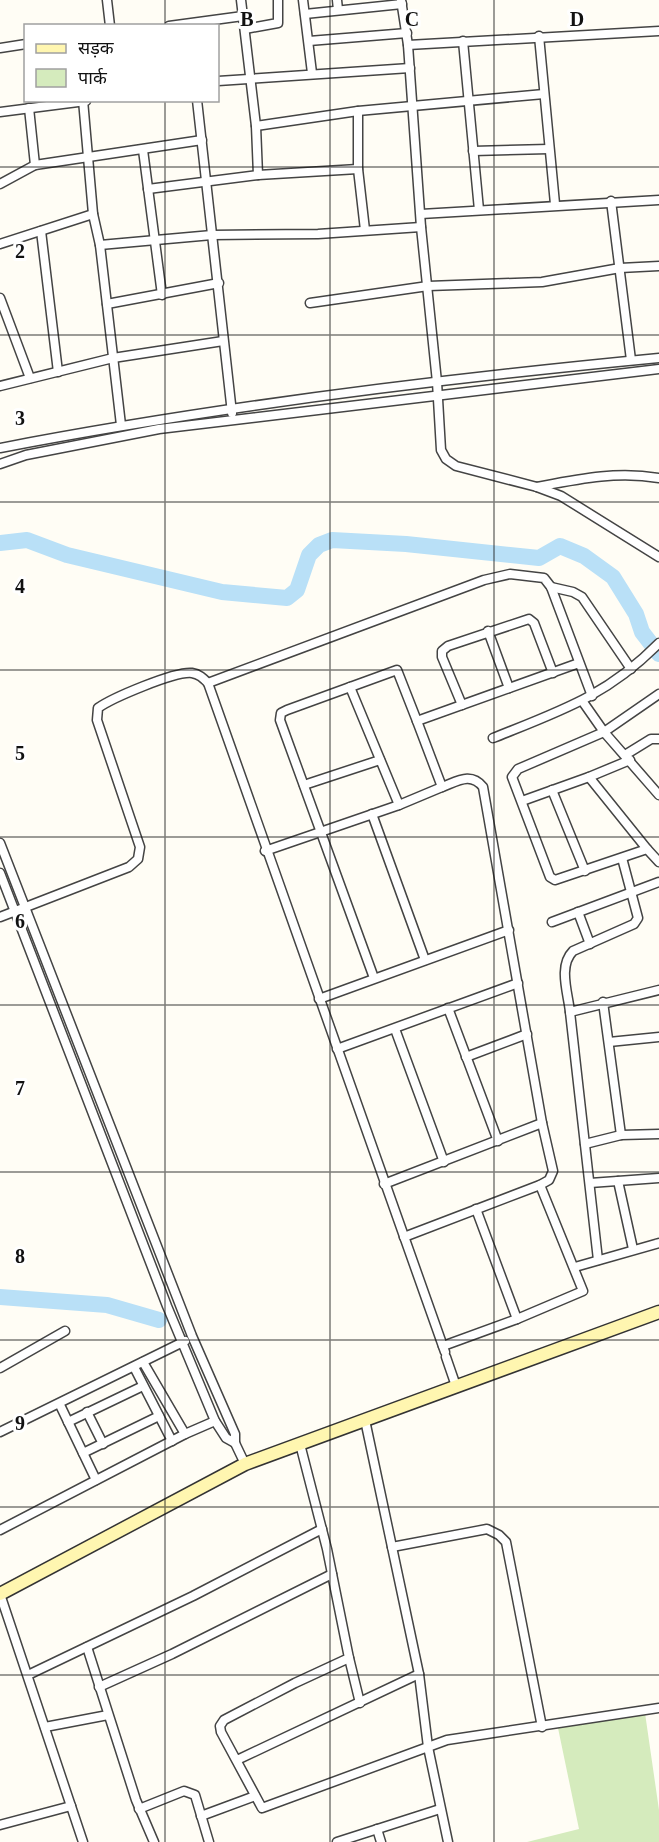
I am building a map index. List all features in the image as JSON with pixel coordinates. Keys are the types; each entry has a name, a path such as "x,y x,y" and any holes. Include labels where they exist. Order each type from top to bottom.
{"main road":[{"path":"0,1594 244,1464 659,1312"}],"street":[{"path":"107,0 111,24"},
{"path":"241,0 256,126 258,175"},
{"path":"245,29 278,23 278,0"},
{"path":"303,0 312,73"},
{"path":"337,0 338,10"},
{"path":"305,14 402,2 410,68 421,227 438,382 441,450 446,459 456,466 537,487 561,496 659,556"},
{"path":"185,24 243,16"},
{"path":"408,45 659,31"},
{"path":"309,41 407,33"},
{"path":"539,36 555,204"},
{"path":"464,41 479,210"},
{"path":"0,48 24,44"},
{"path":"219,81 410,68"},
{"path":"256,126 358,111 544,94"},
{"path":"0,112 76,102"},
{"path":"84,102 93,214 100,245 121,425"},
{"path":"197,102 219,283 232,419"},
{"path":"29,108 35,165"},
{"path":"358,111 358,169 365,230"},
{"path":"0,184 35,165 202,140"},
{"path":"473,151 549,148"},
{"path":"143,150 162,295"},
{"path":"148,189 258,175 358,169"},
{"path":"421,214 555,204 659,200"},
{"path":"610,201 631,360"},
{"path":"1,241 93,214"},
{"path":"100,245 212,235 318,234 421,227"},
{"path":"41,231 58,372"},
{"path":"310,303 428,286 542,282 620,268 659,266"},
{"path":"107,304 219,283"},
{"path":"0,298 30,378"},
{"path":"0,386 113,358 223,341"},
{"path":"0,447 121,425 232,409 438,382 659,358"},
{"path":"0,464 26,455 148,431 659,369"},
{"path":"537,487 601,474 633,473 659,478"},
{"path":"208,683 484,580 510,574 544,578 551,587 592,696"},
{"path":"551,587 573,591 582,597 634,667"},
{"path":"462,705 442,657 442,651 448,646 488,631 529,619 534,623 553,673"},
{"path":"488,631 509,688"},
{"path":"493,738 583,702 634,667 658,644"},
{"path":"417,721 579,663"},
{"path":"374,978 280,720 281,713 397,670 442,787"},
{"path":"0,917 129,867 138,859 140,847 97,720 98,708 110,699 179,675 191,673 201,676 208,683 265,851 456,1386"},
{"path":"350,687 399,805"},
{"path":"647,849 560,880 550,877 513,773 604,732 659,694"},
{"path":"583,702 604,732 659,795"},
{"path":"522,801 589,777 628,758 651,739 659,739"},
{"path":"304,785 380,760"},
{"path":"265,851 399,805 470,777 476,779 483,787 542,1123 554,1171 549,1180 540,1185 404,1237"},
{"path":"589,777 659,862"},
{"path":"552,790 585,872"},
{"path":"372,814 425,960"},
{"path":"0,843 192,1336 235,1434 235,1443 244,1464"},
{"path":"598,1260 565,966 566,958 573,951 634,924 638,918 622,858"},
{"path":"0,873 215,1421 226,1438 235,1443"},
{"path":"552,922 659,882"},
{"path":"578,912 590,944"},
{"path":"319,999 509,930"},
{"path":"337,1049 518,983"},
{"path":"570,1012 659,990"},
{"path":"603,1002 621,1136"},
{"path":"448,1008 498,1141"},
{"path":"395,1029 444,1162"},
{"path":"466,1058 527,1034"},
{"path":"609,1042 659,1037"},
{"path":"384,1184 542,1123"},
{"path":"585,1144 621,1136 659,1134"},
{"path":"590,1183 659,1178"},
{"path":"618,1181 633,1249"},
{"path":"444,1352 579,1294 583,1290 576,1267 540,1185"},
{"path":"476,1209 517,1319"},
{"path":"576,1267 659,1243"},
{"path":"0,1368 65,1331"},
{"path":"0,1432 60,1405 192,1336"},
{"path":"0,1356 9,1363"},
{"path":"143,1362 185,1434"},
{"path":"134,1367 172,1441"},
{"path":"68,1422 143,1386"},
{"path":"60,1405 96,1480"},
{"path":"87,1412 103,1444"},
{"path":"84,1453 159,1416"},
{"path":"365,1420 419,1674 428,1747 448,1842"},
{"path":"0,1530 185,1434 215,1421"},
{"path":"300,1444 322,1529 360,1702"},
{"path":"28,1675 242,1572 322,1529"},
{"path":"392,1548 487,1529 499,1534 506,1542 542,1727"},
{"path":"99,1687 172,1654 332,1574"},
{"path":"0,1594 83,1842"},
{"path":"87,1647 139,1809 154,1842"},
{"path":"349,1658 224,1720 220,1726 221,1732 262,1808 447,1740 659,1708"},
{"path":"237,1760 419,1674"},
{"path":"45,1727 108,1714"},
{"path":"139,1809 184,1791 190,1791 195,1795 209,1842"},
{"path":"201,1816 255,1796"},
{"path":"0,1825 71,1806"},
{"path":"337,1842 440,1809"},
{"path":"377,1829 381,1842"}],"green space":[{"path":"645,1713 659,1810 659,1842 527,1842 579,1829 558,1728"}],"waterway":[{"path":"0,543 27,540 67,555 222,592 287,598 297,590 309,555 319,545 332,540 406,544 539,558 560,546 584,556 613,577 636,614 642,632 659,654"},
{"path":"0,1297 107,1305 159,1320"}]}
